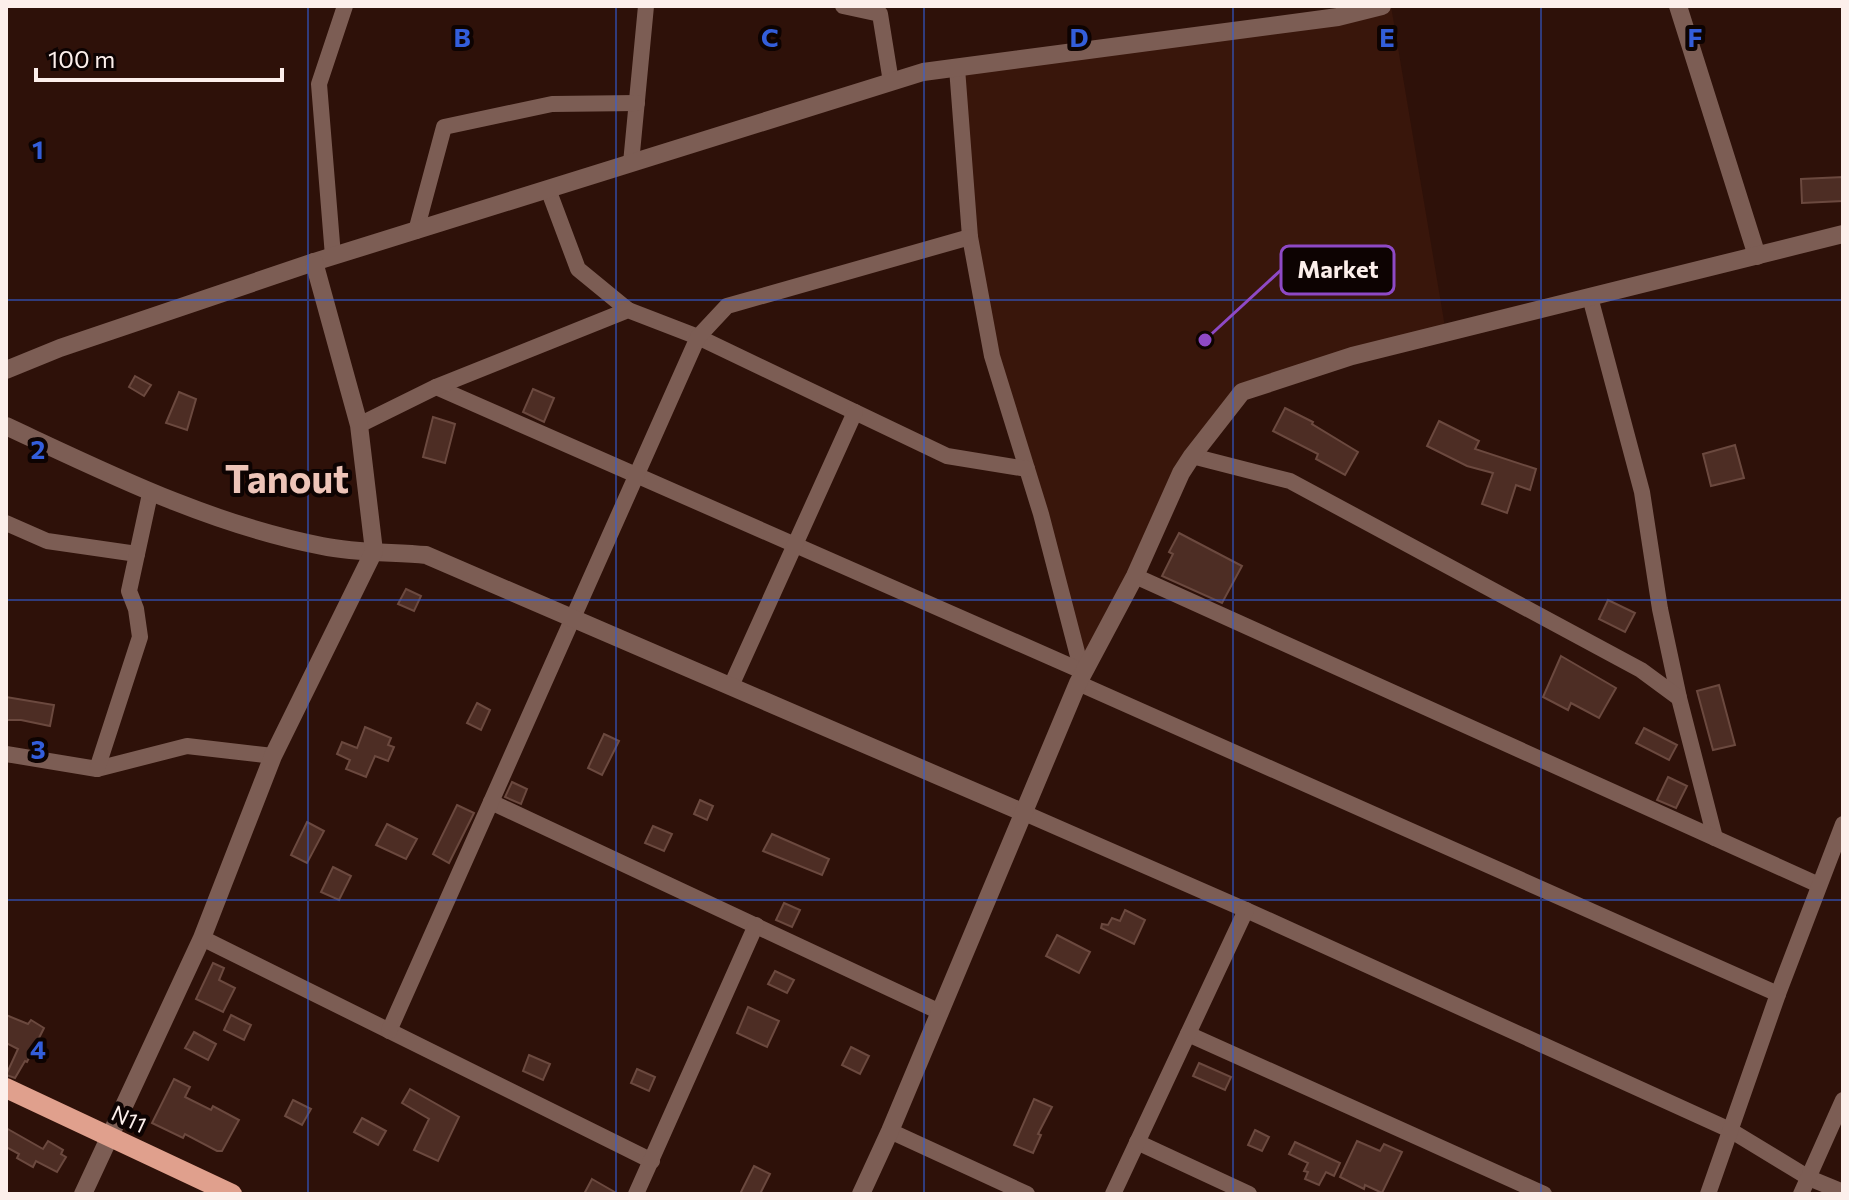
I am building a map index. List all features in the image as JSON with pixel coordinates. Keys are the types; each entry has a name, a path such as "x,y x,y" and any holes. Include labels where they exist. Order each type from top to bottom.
{"main road":[{"name":"N11","path":"6,1088 232,1194"}],"street":[{"path":"333,256 319,84 345,6"},
{"path":"631,163 646,6"},
{"path":"843,6 880,14 891,82"},
{"path":"6,370 60,348 314,262 923,72 1382,6"},
{"path":"1678,6 1757,256"},
{"path":"957,68 970,237 992,356 1027,469 1079,660 1081,678"},
{"path":"416,231 444,127 552,104 637,103"},
{"path":"548,189 578,269 628,310 698,337 947,456 1027,469"},
{"path":"861,1194 1081,678 1135,576 1181,473 1242,392 1352,356 1843,234"},
{"path":"389,1031 698,337 727,306 970,237"},
{"path":"83,1194 202,938 273,756 374,551 359,425 314,262"},
{"path":"1590,297 1642,492 1660,609 1715,838"},
{"path":"359,425 436,387 628,310"},
{"path":"436,387 637,474 1778,994"},
{"path":"731,686 855,412"},
{"path":"6,426 150,494 213,517 323,547 426,555 1246,910 1730,1130 1809,1178 1843,1192"},
{"path":"1192,456 1290,481 1641,670 1679,698"},
{"path":"97,769 140,637 136,609 129,591 150,494"},
{"path":"6,523 47,541 137,554"},
{"path":"1135,576 1819,885"},
{"path":"6,754 97,769 187,746 273,756"},
{"path":"491,802 940,1012"},
{"path":"1708,1194 1778,994 1843,824"},
{"path":"1113,1194 1246,910"},
{"path":"636,1194 756,925"},
{"path":"202,938 652,1161"},
{"path":"1188,1034 1544,1194"},
{"path":"1801,1194 1843,1100"},
{"path":"890,1131 1027,1194"},
{"path":"1137,1142 1249,1194"}],"shaded area":[{"path":"1391,6 1446,333 1242,391 1187,459 1083,660 991,348 957,68"}],"building":[{"path":"1843,177 1843,201 1802,203 1801,179"},
{"path":"135,376 151,385 144,396 129,387"},
{"path":"533,389 554,398 544,422 523,412"},
{"path":"179,392 196,399 187,430 166,423"},
{"path":"1285,408 1313,422 1358,452 1345,475 1316,459 1318,454 1273,431"},
{"path":"433,417 455,424 445,463 423,457"},
{"path":"1439,421 1479,441 1475,449 1536,469 1530,490 1516,485 1507,513 1482,504 1493,473 1467,466 1427,446"},
{"path":"1735,445 1744,478 1711,486 1703,454"},
{"path":"1179,533 1242,566 1222,603 1162,576"},
{"path":"406,589 421,596 414,611 398,604"},
{"path":"1608,600 1635,613 1625,632 1599,619"},
{"path":"1561,656 1616,688 1599,718 1571,703 1568,710 1543,697"},
{"path":"1719,685 1735,745 1713,750 1697,691"},
{"path":"6,697 54,705 50,726 6,720"},
{"path":"477,703 490,710 481,730 467,723"},
{"path":"365,727 391,738 388,745 394,747 388,761 375,756 366,777 346,769 350,760 337,754 342,742 357,748"},
{"path":"1644,728 1677,745 1669,760 1636,743"},
{"path":"604,734 619,741 602,775 588,768"},
{"path":"1668,777 1687,786 1676,808 1657,800"},
{"path":"512,782 527,789 521,804 505,797"},
{"path":"700,800 713,806 707,820 694,814"},
{"path":"457,805 474,813 449,863 433,854"},
{"path":"307,822 324,831 307,863 291,855"},
{"path":"387,824 417,839 406,859 376,845"},
{"path":"653,826 672,834 664,851 645,843"},
{"path":"772,834 829,859 822,875 763,851"},
{"path":"333,867 351,876 339,900 321,892"},
{"path":"784,903 800,910 792,927 776,920"},
{"path":"1125,910 1145,920 1134,944 1101,928 1102,924 1108,925 1112,918 1120,921"},
{"path":"1057,935 1090,952 1079,973 1046,956"},
{"path":"213,963 224,968 219,980 235,988 223,1012 196,999"},
{"path":"775,971 794,980 787,993 768,984"},
{"path":"748,1007 779,1021 767,1047 737,1033"},
{"path":"6,1015 28,1024 31,1020 44,1028 15,1078 6,1075 18,1049 6,1043"},
{"path":"231,1015 251,1025 244,1040 224,1030"},
{"path":"194,1032 216,1044 208,1060 185,1048"},
{"path":"851,1047 869,1056 860,1074 842,1065"},
{"path":"529,1055 550,1064 543,1080 523,1071"},
{"path":"1199,1063 1231,1077 1225,1090 1193,1076"},
{"path":"637,1069 655,1077 649,1091 631,1083"},
{"path":"174,1079 190,1087 185,1097 211,1110 213,1106 239,1120 222,1151 185,1134 183,1138 152,1123"},
{"path":"410,1089 459,1117 438,1161 414,1150 429,1119 402,1103"},
{"path":"1034,1099 1052,1107 1038,1134 1041,1135 1033,1153 1014,1145"},
{"path":"293,1100 311,1109 302,1125 285,1116"},
{"path":"362,1118 386,1131 378,1145 354,1132"},
{"path":"6,1128 43,1149 48,1141 63,1150 61,1154 66,1157 57,1172 36,1161 33,1167 17,1158 19,1154 6,1147"},
{"path":"1255,1130 1269,1137 1262,1151 1248,1145"},
{"path":"1357,1141 1380,1151 1384,1144 1402,1152 1382,1193 1365,1185 1364,1189 1340,1177"},
{"path":"1295,1142 1340,1163 1334,1176 1326,1172 1319,1185 1305,1179 1308,1172 1304,1171 1308,1163 1289,1154"},
{"path":"754,1166 770,1174 760,1194 740,1194"},
{"path":"592,1179 618,1194 584,1194"}],"place":[{"name":"Market","path":"1205,340"}],"district":[{"name":"Tanout","path":"287,480"}]}
